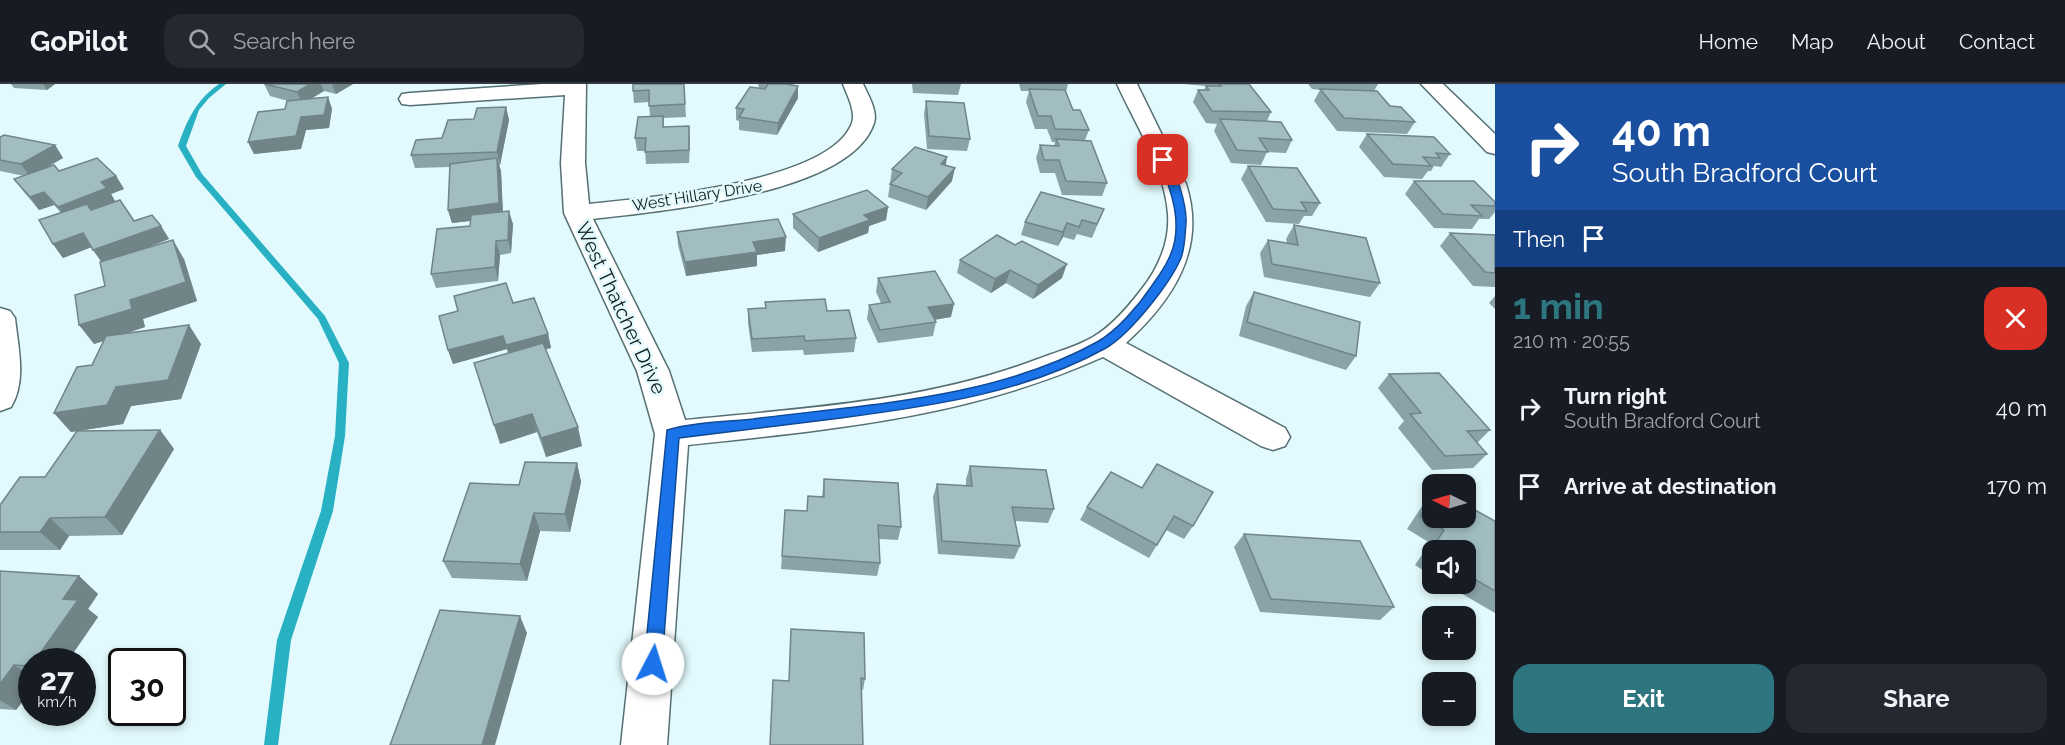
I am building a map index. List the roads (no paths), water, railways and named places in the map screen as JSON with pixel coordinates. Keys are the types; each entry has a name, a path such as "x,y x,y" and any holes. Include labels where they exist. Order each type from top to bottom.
{"street":[{"name":"West Hillary Drive","path":"577,213 737,190 784,178 826,162 849,145 863,123 864,113 853,84"},
{"path":"672,434 928,402 978,391 1032,375 1104,344 1143,308 1175,259 1180,241 1182,213 1172,178 1127,84"},
{"path":"1431,84 1495,147"},
{"name":"West Thatcher Drive","path":"576,86 573,163 577,213 653,371 672,434 665,535 644,745"},
{"path":"410,99 576,86"},
{"path":"0,318 5,379 0,399"},
{"path":"1104,344 1273,437"}],"waterway":[{"path":"223,84 206,97 196,110 182,146 199,175 322,318 344,363 340,436 327,511 284,640 271,745"}]}
